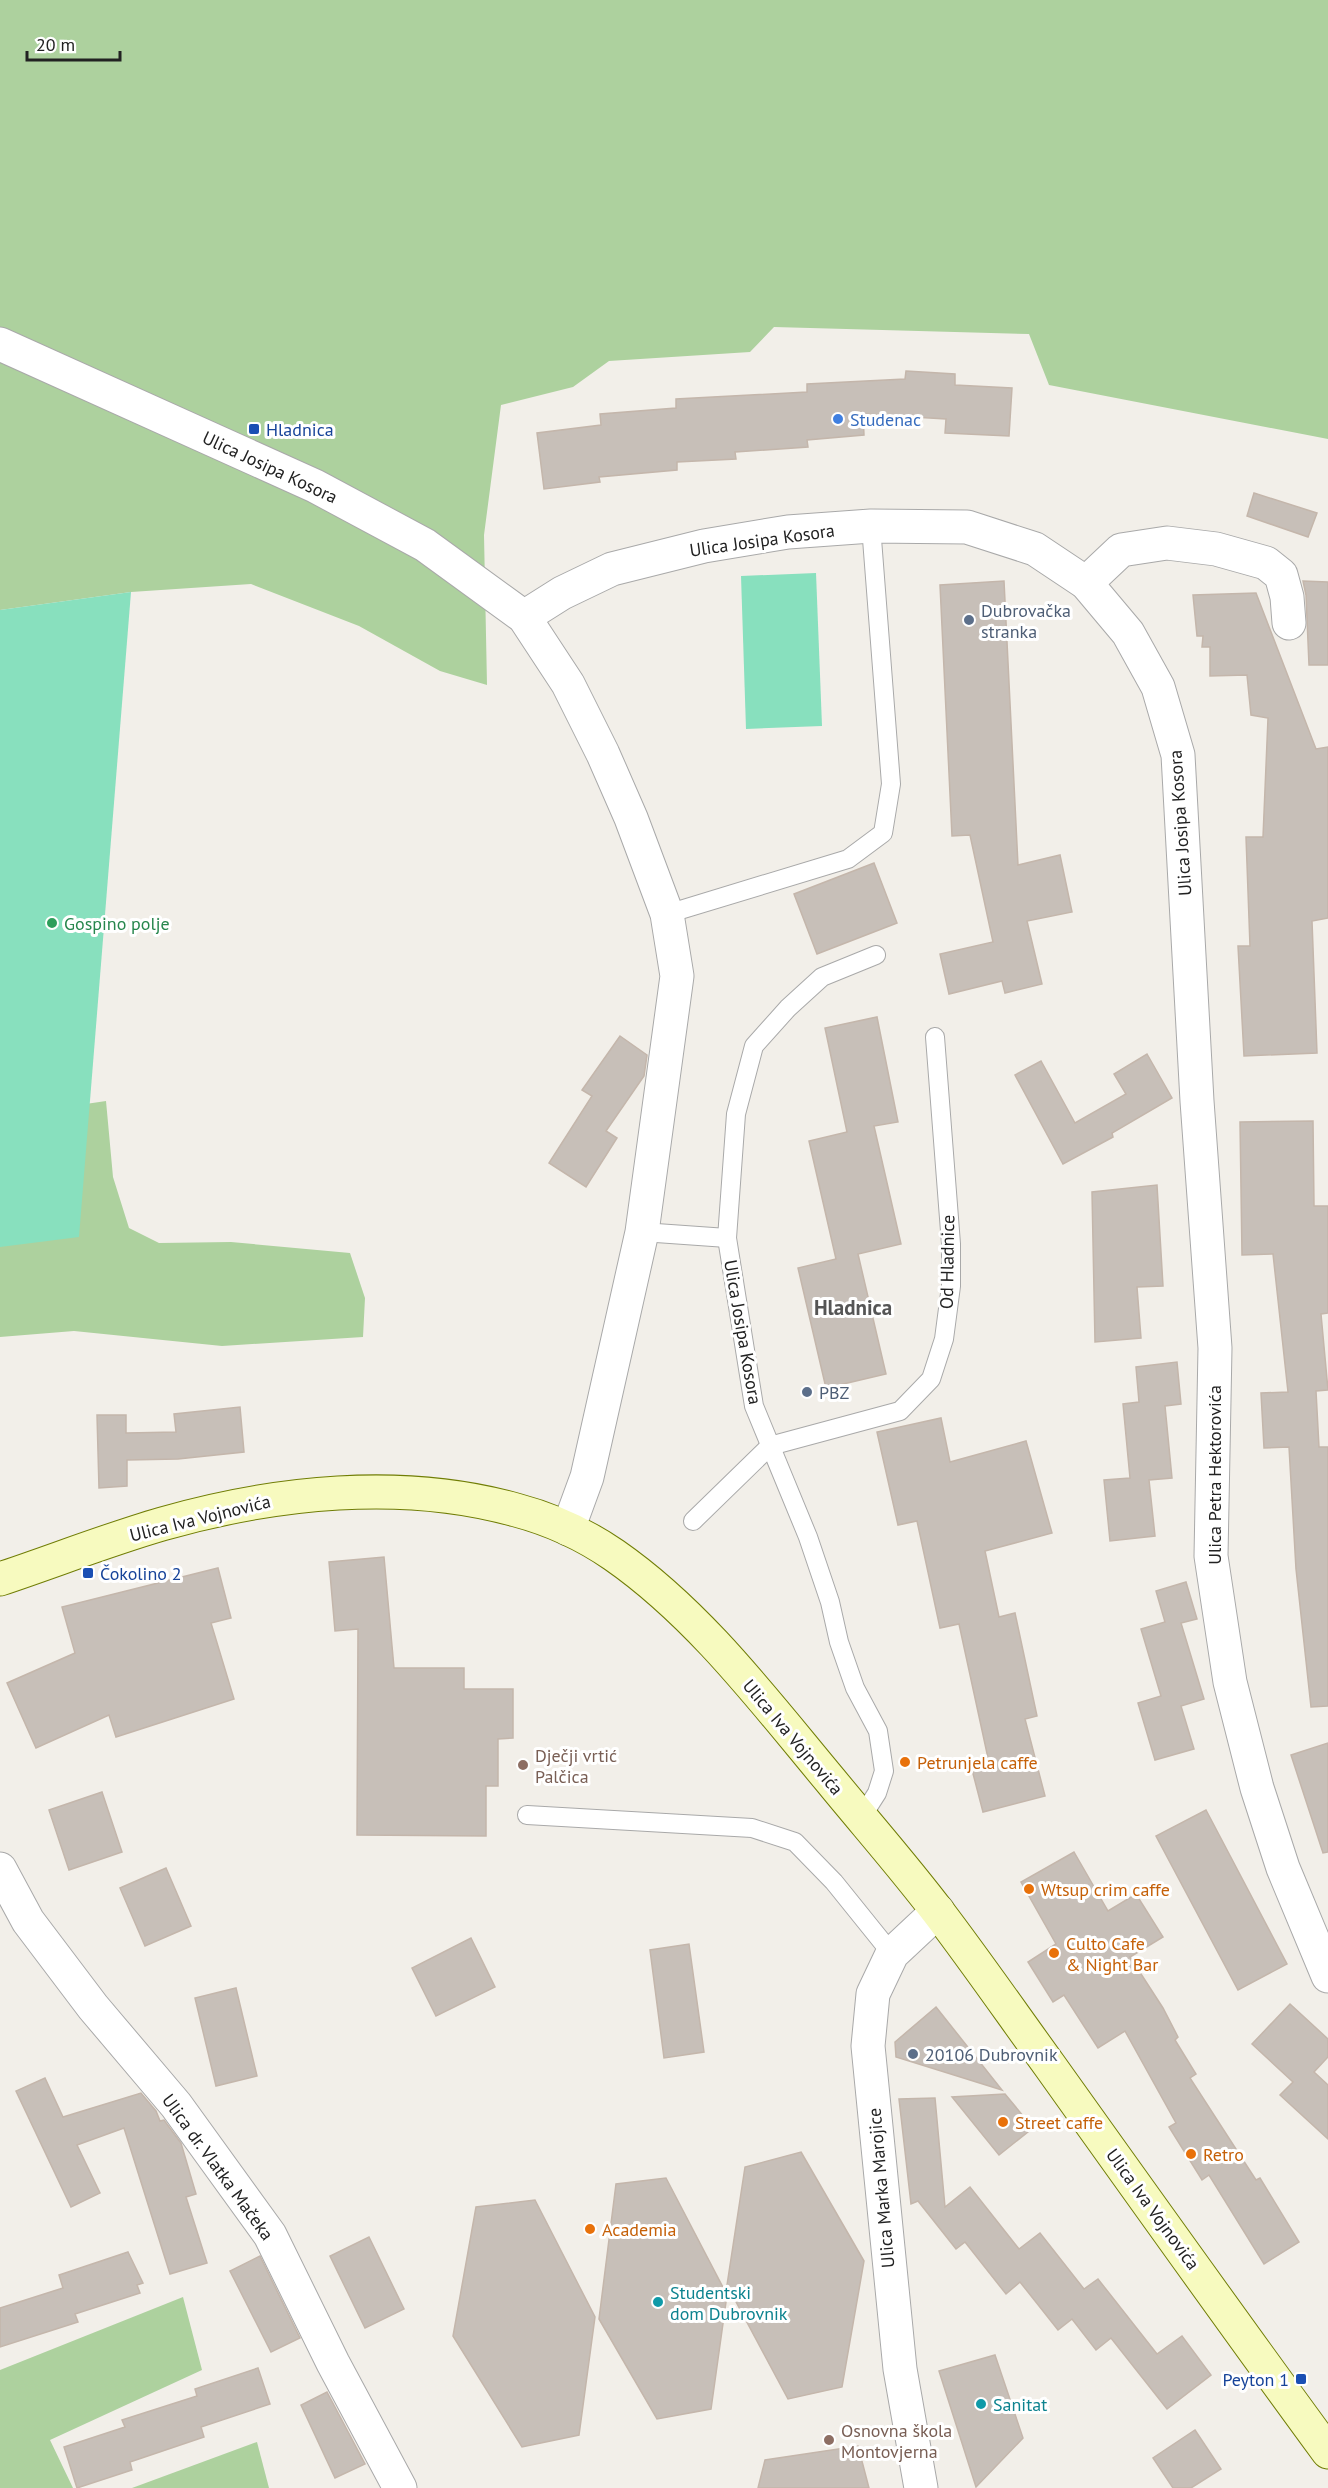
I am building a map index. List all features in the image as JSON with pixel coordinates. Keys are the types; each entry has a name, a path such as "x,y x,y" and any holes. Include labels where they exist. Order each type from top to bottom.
{"main road":[{"name":"Ulica Iva Vojnovića","path":"0,1579 160,1525 277,1499 345,1493 404,1493 466,1498 519,1510 568,1528 612,1553 651,1584 709,1639 938,1911 1328,2452"}],"street":[{"name":"Ulica Josipa Kosora","path":"0,344 315,486 425,545 524,617 568,684 603,754 631,818 667,914 677,976 642,1232 586,1477 568,1528"},
{"name":"Ulica Josipa Kosora","path":"524,617 562,593 602,574 642,561 704,546 788,532 871,526 967,527 1035,549 1086,583 1128,633 1158,687 1178,755 1197,1101"},
{"path":"1086,583 1121,550 1167,543 1216,549 1266,563 1281,575 1287,597 1289,623"},
{"name":"Ulica Petra Hektorovića","path":"1197,1101 1215,1348 1212,1556 1230,1682 1257,1788 1283,1868 1328,1976"},
{"name":"Ulica dr. Vlatka Mačeka","path":"0,1869 28,1921 93,2007 176,2105 270,2235 333,2363 400,2488"},
{"name":"Ulica Marka Marojice","path":"921,2488 900,2369 868,2046 873,1994 892,1954 938,1911"}],"lane":[{"path":"667,914 848,859 883,834 891,784 871,526"},
{"name":"Ulica Josipa Kosora","path":"861,1818 877,1793 884,1771 878,1731 855,1688 808,1537 754,1406 727,1238 736,1114 754,1046 788,1008 822,977 876,955"},
{"name":"Od Hladnice","path":"693,1521 770,1446 900,1411 931,1379 944,1339 951,1265 935,1037"},
{"path":"642,1232 727,1238"},
{"path":"527,1815 752,1828 795,1842 834,1882 892,1954"}],"green space":[{"path":"0,0 1328,0 1328,439 1049,385 1029,334 774,327 750,352 609,361 573,387 501,405 484,535 487,685 440,671 359,626 251,584 131,592 0,610"},
{"path":"816,573 822,726 746,729 741,576"},
{"name":"Gospino polje","path":"131,592 79,1237 0,1247 0,610"},
{"path":"106,1101 113,1177 129,1228 159,1243 231,1242 350,1253 365,1298 363,1337 222,1346 74,1331 0,1337 0,1210 79,1105"},
{"path":"183,2297 202,2370 50,2440 73,2488 0,2488 0,2370"},
{"path":"257,2442 269,2488 132,2488"}],"building":[{"path":"906,371 955,374 955,385 1012,388 1009,436 945,433 946,419 863,414 864,435 807,440 808,447 735,452 736,459 677,462 677,470 599,477 600,482 544,489 537,433 601,425 600,414 676,408 676,399 807,392 807,384 905,379"},
{"path":"1254,493 1317,513 1308,537 1247,516"},
{"path":"1004,581 1018,865 1060,855 1072,912 1027,921 1042,984 1005,993 1002,981 949,994 940,954 993,942 970,835 952,836 940,585"},
{"path":"1303,581 1328,582 1328,665 1309,665 1306,595"},
{"path":"1256,593 1316,749 1328,747 1328,918 1312,921 1317,1053 1244,1056 1238,946 1250,946 1246,837 1263,837 1268,718 1251,715 1247,675 1210,676 1210,647 1202,647 1203,636 1197,636 1193,595"},
{"path":"874,863 897,923 817,954 794,894"},
{"path":"877,1017 898,1122 874,1126 901,1244 858,1254 886,1374 826,1388 798,1268 836,1259 809,1141 847,1132 825,1028"},
{"path":"620,1036 647,1055 644,1076 606,1131 617,1138 586,1187 549,1163 592,1096 582,1090"},
{"path":"1147,1054 1172,1098 1112,1133 1113,1137 1063,1164 1015,1075 1041,1061 1075,1123 1126,1094 1114,1074"},
{"path":"1313,1121 1314,1206 1328,1206 1328,1313 1321,1314 1328,1390 1316,1391 1319,1447 1328,1447 1328,1706 1311,1707 1296,1569 1289,1447 1264,1448 1261,1393 1288,1392 1273,1254 1242,1255 1240,1122"},
{"path":"1157,1185 1163,1286 1137,1287 1141,1338 1095,1342 1092,1192"},
{"path":"1177,1362 1181,1404 1165,1406 1172,1478 1149,1480 1155,1536 1110,1541 1104,1480 1130,1478 1123,1404 1139,1402 1136,1367"},
{"path":"240,1407 244,1452 178,1459 127,1460 127,1486 99,1488 97,1415 126,1415 126,1433 176,1432 174,1414"},
{"path":"941,1418 950,1462 1026,1441 1052,1533 985,1551 999,1617 1015,1613 1037,1716 1025,1719 1045,1796 983,1812 970,1762 988,1758 959,1624 940,1628 917,1521 898,1525 877,1432"},
{"path":"384,1557 394,1668 464,1668 464,1689 513,1689 513,1738 498,1739 498,1786 486,1786 486,1836 357,1835 358,1629 335,1631 329,1562"},
{"path":"218,1568 231,1618 211,1623 234,1699 116,1737 109,1715 36,1748 7,1683 75,1653 62,1607"},
{"path":"1186,1582 1197,1619 1181,1623 1204,1699 1181,1706 1194,1749 1155,1760 1138,1703 1161,1696 1141,1629 1165,1622 1156,1591"},
{"path":"1328,1743 1328,1852 1323,1853 1291,1755"},
{"path":"102,1792 122,1852 69,1870 49,1810"},
{"path":"1206,1810 1287,1964 1238,1990 1156,1836"},
{"path":"1074,1852 1108,1911 1136,1894 1163,1937 1130,1957 1163,2008 1178,2037 1175,2040 1196,2074 1190,2078 1256,2180 1260,2178 1299,2242 1264,2264 1209,2175 1202,2180 1169,2127 1176,2123 1125,2031 1098,2048 1064,1995 1053,2002 1028,1962 1056,1944 1021,1882"},
{"path":"166,1868 191,1926 145,1946 120,1888"},
{"path":"471,1938 495,1987 436,2016 412,1968"},
{"path":"689,1944 704,2052 664,2058 650,1950"},
{"path":"236,1988 257,2076 216,2086 195,1998"},
{"path":"1290,2004 1328,2039 1328,2057 1314,2072 1328,2085 1328,2139 1280,2095 1293,2082 1252,2044"},
{"path":"936,2007 1002,2090 896,2057 895,2042"},
{"path":"45,2078 63,2117 141,2093 156,2111 160,2121 164,2120 181,2143 196,2194 186,2197 207,2263 170,2274 124,2128 77,2145 100,2193 71,2207 16,2091"},
{"path":"1005,2094 1033,2128 999,2155 952,2097"},
{"path":"935,2098 945,2207 970,2187 1019,2249 1040,2233 1084,2289 1098,2279 1157,2354 1182,2336 1211,2375 1167,2409 1111,2338 1096,2350 1072,2319 1058,2330 1020,2282 1006,2294 965,2242 956,2249 918,2201 911,2204 899,2099"},
{"path":"801,2152 864,2261 842,2387 788,2399 727,2285 745,2167"},
{"path":"666,2178 727,2295 711,2409 657,2419 599,2319 616,2184"},
{"path":"535,2200 595,2317 579,2435 522,2447 453,2336 476,2207"},
{"path":"369,2237 404,2309 365,2328 330,2256"},
{"path":"128,2252 143,2283 137,2285 140,2293 75,2314 78,2322 0,2347 0,2308 63,2288 59,2275"},
{"path":"260,2256 300,2338 271,2352 230,2271"},
{"name":"Sanitat","path":"995,2355 1023,2438 976,2487 939,2371"},
{"path":"258,2368 270,2404 201,2427 204,2437 130,2462 132,2470 77,2488 64,2447 125,2427 122,2420 197,2396 195,2389"},
{"path":"327,2392 365,2464 335,2478 301,2405"},
{"path":"1195,2430 1221,2469 1191,2488 1173,2488 1153,2458"},
{"path":"858,2446 869,2488 758,2488 765,2460"}],"place":[{"name":"Studenac","path":"838,419"},
{"name":"Hladnica","path":"254,429"},
{"name":"Dubrovačka stranka","path":"969,620"},
{"name":"Gospino polje","path":"52,923"},
{"name":"PBZ","path":"807,1392"},
{"name":"Čokolino 2","path":"88,1573"},
{"name":"Petrunjela caffe","path":"905,1762"},
{"name":"Dječji vrtić Palčica","path":"523,1765"},
{"name":"Wtsup crim caffe","path":"1029,1889"},
{"name":"Culto Cafe & Night Bar","path":"1054,1953"},
{"name":"20106 Dubrovnik","path":"913,2054"},
{"name":"Street caffe","path":"1003,2122"},
{"name":"Retro","path":"1191,2154"},
{"name":"Academia","path":"590,2229"},
{"name":"Studentski dom Dubrovnik","path":"658,2302"},
{"name":"Peyton 1","path":"1301,2379"},
{"name":"Sanitat","path":"981,2404"},
{"name":"Osnovna škola Montovjerna","path":"829,2440"}],"district":[{"name":"Hladnica","path":"853,1307"}]}
